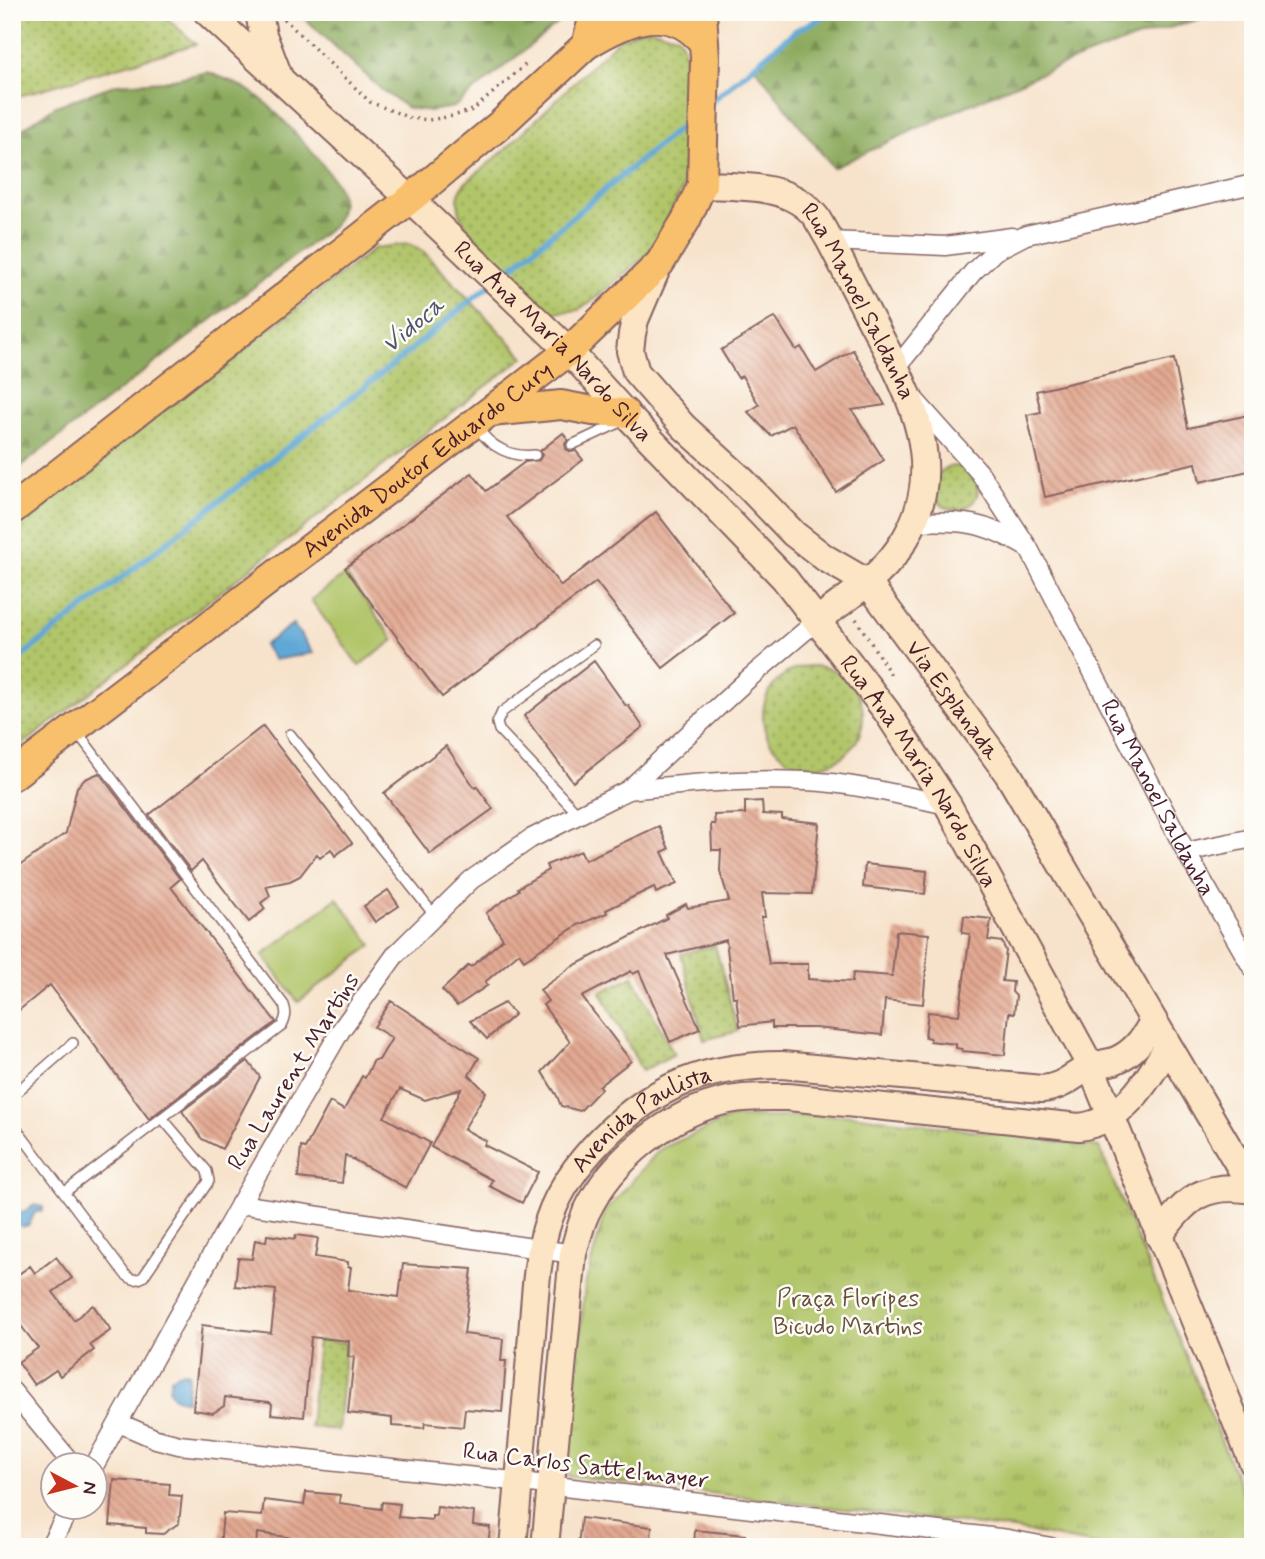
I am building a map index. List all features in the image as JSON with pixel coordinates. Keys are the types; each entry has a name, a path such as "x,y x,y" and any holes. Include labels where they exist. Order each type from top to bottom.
{"main road":[{"name":"Rua Ana Maria Nardo Silva","path":"207,12 410,199 569,351 627,416 784,578 887,712 948,805 1091,1066 1253,1462"},
{"path":"586,45 595,12"},
{"name":"Avenida Doutor Eduardo Cury","path":"12,776 569,351 660,263 686,220 702,177 702,12"},
{"path":"269,13 262,35 280,79"},
{"path":"12,509 410,199 502,122 586,45 633,17 655,14 670,15 688,23 704,50"},
{"name":"Rua Manoel Saldanha","path":"702,177 767,189 793,198 816,217 910,396"},
{"name":"Via Esplanada","path":"660,263 635,320 631,351 636,372 683,426 740,478 794,534 825,558 868,583 1008,774 1253,1190"},
{"path":"818,620 868,583 897,552 916,522 923,491 923,449 910,396"},
{"path":"481,418 561,405 627,416"},
{"name":"Avenida Paulista","path":"513,1547 541,1249 550,1216 559,1197 588,1155 612,1129 664,1090 684,1081 741,1066 782,1065 1055,1088 1091,1066 1112,1062 1128,1054 1140,1044 1153,1021"},
{"path":"1111,1118 1143,1086 1168,1046"},
{"name":"Avenida Paulista","path":"545,1547 573,1254 589,1208 605,1183 637,1148 670,1125 701,1109 729,1100 788,1097 1079,1127 1111,1118"},
{"path":"1159,1236 1176,1212 1199,1194 1222,1187 1253,1190"}],"street":[{"path":"830,241 917,247 945,246 1026,235 1253,184"},
{"path":"897,367 973,272 995,251 1026,235"},
{"name":"Rua Manoel Saldanha","path":"910,396 980,473 1030,549 1186,852 1253,969"},
{"path":"916,522 953,521 980,525 1003,533 1030,549"},
{"name":"Rua Laurent Martins","path":"103,1450 240,1204 341,1030 396,954 471,880 530,839 628,790 747,680 818,620"},
{"name":"Rua Laurent Martins","path":"628,790 681,784 807,781 857,787 948,805"},
{"path":"1186,852 1253,838"},
{"path":"240,1204 573,1254"},
{"path":"12,1391 60,1450"},
{"name":"Rua Carlos Sattelmayer","path":"119,1423 178,1445 1007,1539 1051,1547"},
{"path":"49,1547 64,1520"}],"lane":[{"path":"572,445 627,416"},
{"path":"481,418 483,436 495,446 508,453 535,455"},
{"path":"579,814 499,730 497,723 502,712 594,645"},
{"path":"65,1192 282,1026 286,1019 284,1005 74,728"},
{"path":"290,734 435,916"},
{"path":"12,1096 73,1043"},
{"path":"12,1123 125,1274 137,1280 143,1277 208,1181 207,1171 163,1119"}],"path":[{"path":"12,18 17,12"},
{"path":"269,13 370,102 410,118 429,120 473,110 535,57"},
{"path":"841,602 860,623"}],"green space":[{"path":"12,12 160,12 196,44 12,98"},
{"path":"298,12 572,12 454,107 429,111 408,108 383,91"},
{"path":"833,12 1230,12 1178,25 1077,59 978,100 833,168 754,66 795,31"},
{"path":"646,28 678,36 684,47 684,185 658,238 647,254 590,303 578,310 551,313 466,228 460,214 459,193 464,184 505,150 619,39"},
{"path":"207,72 238,84 256,95 302,141 336,183 341,197 337,219 332,227 12,473 12,131 22,129 56,106 117,84 164,81"},
{"path":"409,244 423,251 524,357 12,753 12,527 375,248"},
{"path":"956,466 972,472 978,488 972,504 956,510 940,504 934,488 940,472"},
{"path":"346,574 394,640 359,666 311,600"},
{"path":"813,666 832,670 848,681 859,697 863,716 859,735 848,751 832,762 813,766 794,762 778,751 767,735 763,716 767,697 778,681 794,670"},
{"path":"337,898 372,945 298,1002 263,955"},
{"path":"715,945 738,1031 704,1040 681,954"},
{"path":"633,976 674,1054 642,1071 601,992"},
{"name":"Praça Floripes Bicudo Martins","path":"852,1115 1099,1147 1253,1517 1253,1547 1105,1547 1013,1529 567,1476 585,1285 605,1212 660,1149 731,1118"},
{"path":"318,1340 346,1343 338,1430 310,1427"}],"water":[{"path":"293,624 313,653 274,660 264,645"},
{"path":"33,1205 43,1207 43,1211 35,1212 29,1225 22,1227 12,1221 12,1215 26,1211"},
{"path":"180,1372 189,1373 186,1401 173,1397 169,1389 171,1378"}],"building":[{"path":"775,317 796,350 801,347 816,372 853,350 885,405 852,410 884,460 836,492 793,424 771,436 748,412 759,405 742,376 738,378 721,350"},
{"path":"1174,359 1188,428 1253,414 1253,470 1200,482 1196,463 1045,497 1027,415 1041,412 1036,391"},
{"path":"563,433 568,440 566,449 576,451 583,460 507,517 561,586 656,512 734,613 663,668 596,582 442,697 345,568 472,473 486,491 525,462 539,460 542,455 540,451"},
{"path":"594,661 643,727 573,782 524,716"},
{"path":"263,726 352,843 335,856 331,849 320,858 317,854 300,876 290,881 266,886 270,896 261,903 265,909 249,922 202,861 191,871 149,815"},
{"path":"446,746 493,809 430,854 384,793"},
{"path":"99,773 180,879 171,887 276,1022 149,1119 50,985 12,1016 12,871 66,833 77,787 85,779"},
{"path":"762,801 763,814 819,823 812,894 762,893 765,917 761,917 769,964 808,964 808,979 852,982 853,973 892,976 896,931 929,934 923,1004 885,1000 882,1035 815,1028 772,1028 772,1022 740,1026 736,997 733,997 726,940 667,955 700,1029 670,1042 639,971 633,974 631,971 582,997 631,1061 599,1086 601,1089 580,1111 561,1106 542,1072 570,1042 543,1005 548,1001 540,990 571,967 667,918 666,915 686,904 688,908 729,901 720,871 721,850 712,850 711,824 715,824 714,815 745,814 745,802"},
{"path":"659,826 669,849 662,852 677,884 656,893 654,887 606,910 607,913 578,925 524,960 519,953 485,982 488,985 457,1006 442,990 503,939 486,913 519,890 518,888 548,870 546,865 581,851 585,860"},
{"path":"865,864 927,871 925,894 863,887"},
{"path":"388,890 399,906 375,922 364,906"},
{"path":"964,916 991,919 988,940 1002,942 1006,951 1002,981 1013,982 1012,992 1016,996 1014,1014 1009,1013 1005,1055 962,1051 956,1048 956,1044 930,1041 930,1038 925,1037 928,1012 959,1015 970,934 962,933"},
{"path":"391,1001 479,1058 469,1075 486,1092 464,1129 486,1141 484,1145 538,1172 522,1203 489,1186 492,1180 431,1147 461,1089 425,1100 400,1089 384,1117 430,1143 406,1188 345,1155 342,1183 298,1178 301,1147 305,1148 330,1102 344,1110 362,1076 365,1078 374,1060 379,1060 392,1038 374,1027"},
{"path":"504,1003 515,1014 487,1039 470,1021"},
{"path":"248,1061 260,1077 222,1149 202,1139 182,1111"},
{"path":"267,1235 295,1239 296,1235 318,1238 315,1257 348,1262 348,1267 351,1267 348,1290 399,1297 403,1264 472,1269 464,1334 503,1339 501,1361 506,1361 502,1412 465,1409 463,1427 425,1423 424,1428 392,1426 392,1418 348,1413 354,1357 348,1357 349,1341 311,1337 304,1417 271,1414 272,1404 269,1402 225,1397 224,1406 213,1413 193,1410 202,1325 271,1333 276,1290 235,1286 238,1258 252,1259 255,1240 266,1242"},
{"path":"56,1257 72,1278 53,1292 74,1320 93,1305 111,1330 90,1345 94,1350 60,1376 56,1370 34,1385 18,1362 38,1348 12,1314 12,1279 30,1266 35,1273"},
{"path":"114,1480 170,1484 169,1495 182,1496 179,1523 163,1534 146,1533 146,1528 110,1525"},
{"path":"306,1492 340,1495 339,1503 381,1509 382,1502 400,1504 398,1517 432,1520 432,1516 436,1516 437,1507 474,1512 473,1525 490,1527 488,1547 454,1547 412,1542 412,1547 335,1543 335,1547 301,1547 301,1539 257,1533 256,1547 220,1547 223,1513 262,1516 264,1500 304,1505"},
{"path":"581,1518 652,1527 650,1547 578,1547"},
{"path":"695,1530 745,1535 744,1547 694,1547"}],"waterway":[{"name":"Vidoca","path":"712,101 795,31 833,12"},
{"name":"Vidoca","path":"499,278 695,115"},
{"name":"Vidoca","path":"12,664 491,284"}]}
